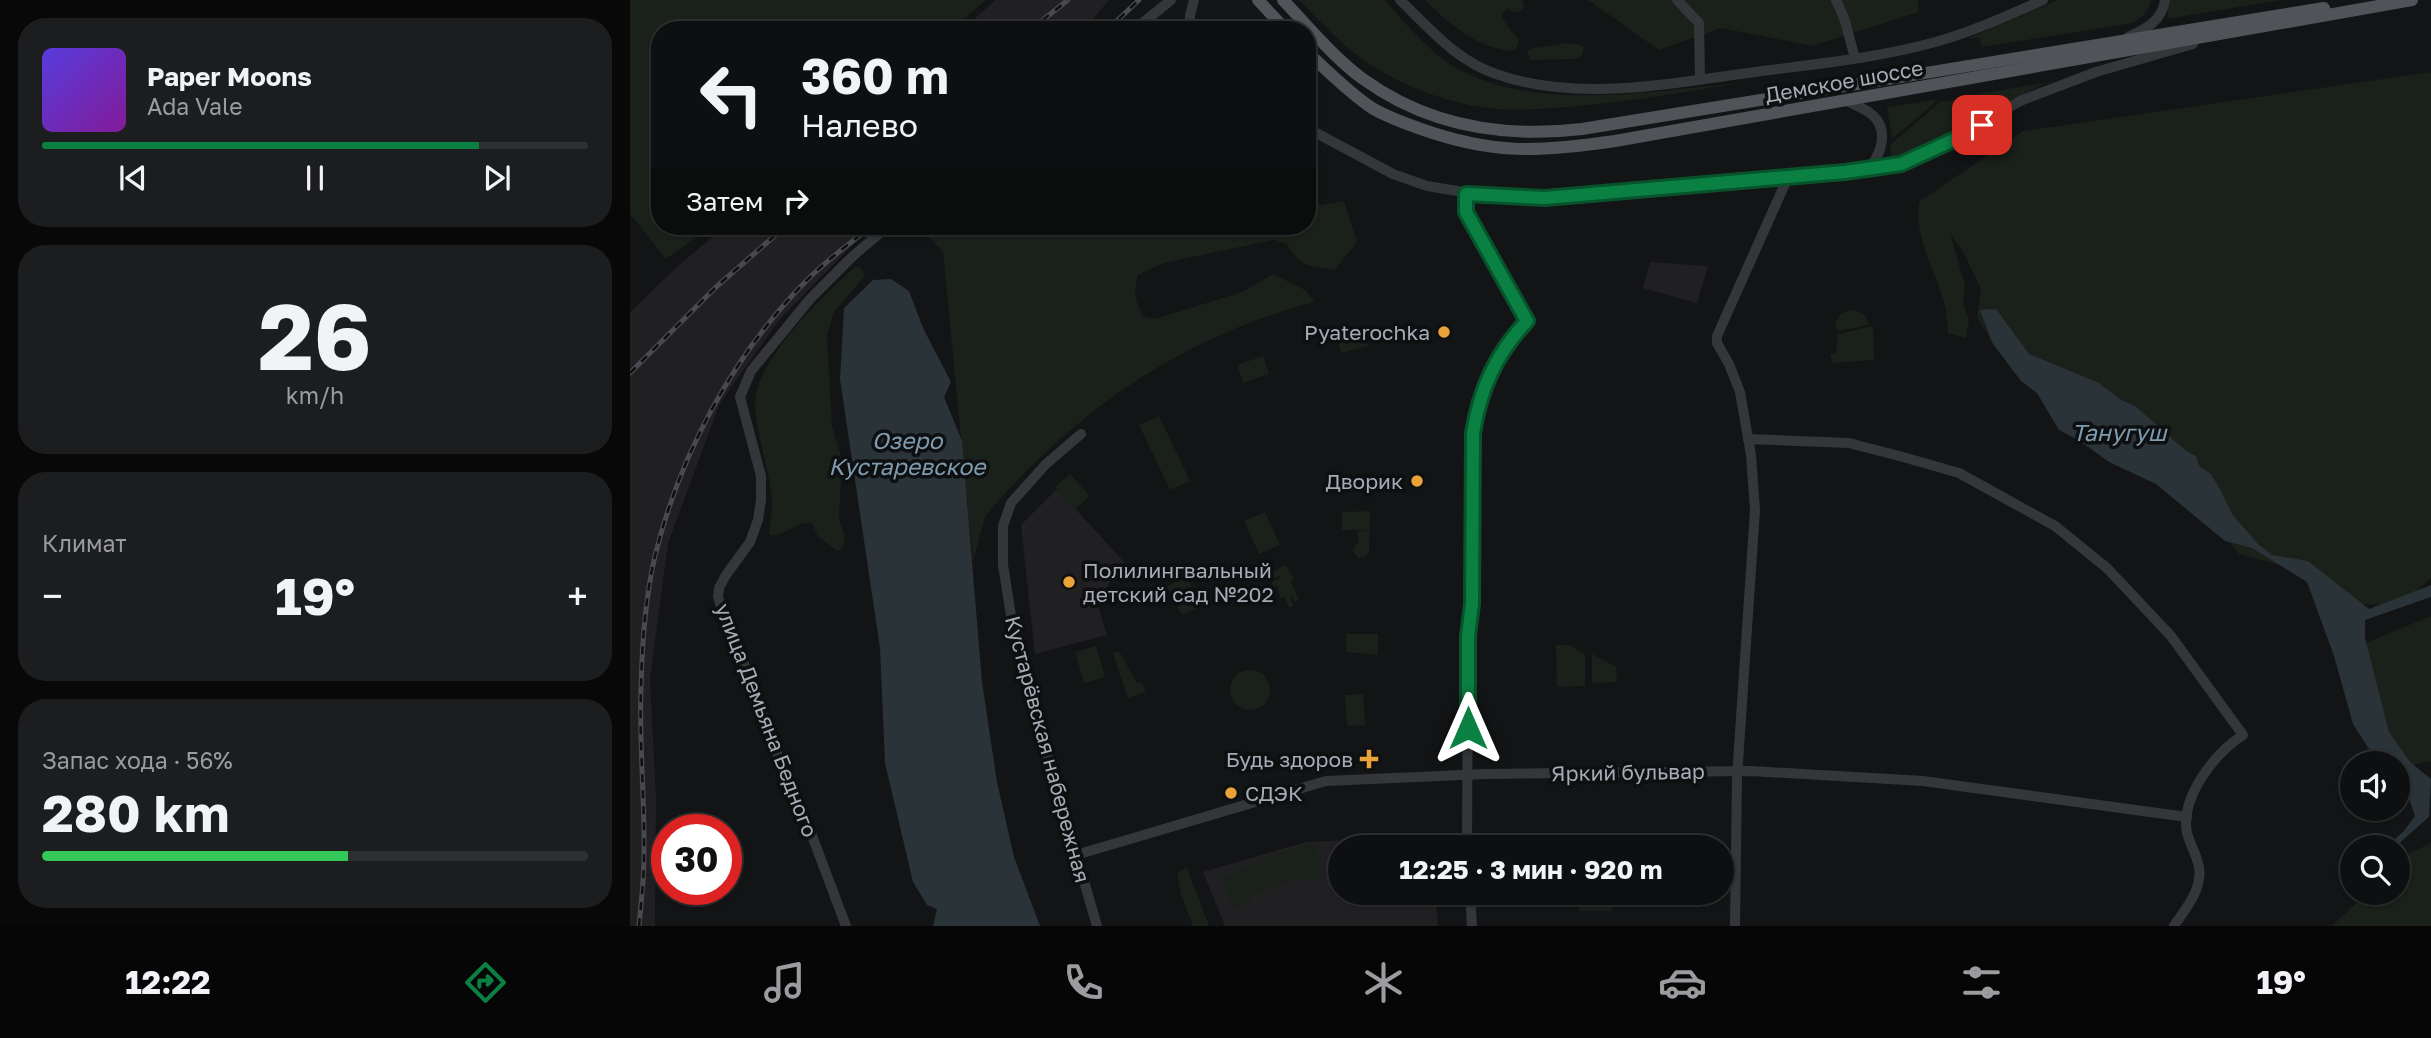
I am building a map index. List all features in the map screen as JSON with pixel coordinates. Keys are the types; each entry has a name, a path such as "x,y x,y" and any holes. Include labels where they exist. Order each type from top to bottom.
{"main road":[{"path":"1258,0 1278,21"},
{"name":"Демское шоссе","path":"1283,0 1303,21"},
{"name":"Демское шоссе","path":"1316,35 1363,79 1398,100 1437,117 1481,128 1519,133 1582,129 2369,0"},
{"name":"Демское шоссе","path":"1316,61 1373,109 1437,135 1468,144 1535,151 1594,145 2412,0"}],"street":[{"path":"1145,21 1171,0"},
{"path":"1191,21 1194,0"},
{"path":"1400,0 1437,37 1465,59 1494,73 1520,81 1587,88 1700,79 1855,58 1941,41 2043,0"},
{"path":"1677,0 1699,23 1700,79"},
{"path":"1836,0 1855,58"},
{"path":"2087,47 2130,36 2145,29 2159,18 2165,0"},
{"path":"1316,133 1393,174 1427,186 1506,198 1545,198 1845,172 1901,164 1962,136 2021,101 2096,72 2252,29"},
{"path":"1845,100 1871,114 1881,128 1883,140 1879,156 1870,167 1845,172"},
{"path":"1735,926 1737,771 1755,533 1754,481 1740,392 1717,343 1717,336 1788,177"},
{"path":"1466,194 1466,212 1527,321 1506,346 1489,375 1476,410 1473,433 1467,835"},
{"name":"улица Демьяна Бедного","path":"846,926 741,656 733,642 718,597 719,588 726,575 750,542 758,520 761,500 761,476 740,397 751,371 810,299 878,235"},
{"name":"Кустарёвская набережная","path":"1081,434 1046,464 1017,495 1006,514 1003,530 1004,575 1016,647 1097,926"},
{"path":"1748,439 1849,443 1959,473 2055,526 2107,568 2171,636 2243,735 2210,762 2195,788 2186,830 2200,868 2200,876 2193,896 2174,926"},
{"name":"Яркий бульвар","path":"1076,855 1318,783 1342,779 1468,774 1737,771 1923,781 2188,817"},
{"path":"1471,905 1472,926"}],"shaded area":[{"path":"630,0 986,0 961,21 651,21 651,235 700,235 666,259 630,214"},
{"path":"996,0 1109,0 1091,21 972,21"},
{"path":"1299,0 1385,0 1421,40 1453,66 1496,84 1529,92 1601,95 1741,83 1578,106 1518,110 1479,107 1428,93 1380,71 1348,48"},
{"path":"1425,0 1522,0 1524,7 1518,13 1507,9 1501,16 1519,39 1515,51 1502,50 1477,41 1444,18"},
{"path":"1588,0 1918,0 1919,12 1812,46 1721,28 1659,50"},
{"path":"2058,0 2151,0 2145,14 2133,23 1982,47 1979,38 1968,38"},
{"path":"2170,0 2281,0 2167,19"},
{"path":"1564,43 1579,44 1584,48 1582,55 1576,59 1530,60 1527,51"},
{"path":"2431,72 2431,578 2401,604 2330,605 2297,570 2239,554 2178,474 1993,344 1977,317 1981,289 1963,252 1950,234 1965,285 1963,303 1969,320 1966,338 1948,333 1946,310 1920,231 1919,202 2023,131"},
{"path":"2045,83 1921,148 1890,160 1891,144 1940,102"},
{"path":"1935,100 1935,103 1892,139 1887,107"},
{"path":"1344,201 1357,242 1335,270 1306,264 1296,257 1286,243 1273,240 1164,263 1138,275 1135,291 1142,316 1155,319 1242,292 1273,274 1305,290 1315,302 1222,334 1137,380 1098,408 1061,438 992,508 985,517 973,562 943,252 927,235 1316,235 1316,202 1321,205"},
{"path":"715,235 862,235 780,319 720,403 668,543 650,678 656,796 656,814 651,814 651,905 655,905 655,926 630,926 630,312"},
{"path":"1650,262 1708,266 1697,303 1643,288"},
{"path":"860,266 865,276 834,312 827,335 832,426 842,460 839,518 845,538 842,549 837,551 817,535 812,523 770,535 771,491 755,403 758,386 778,349 809,311 854,268"},
{"path":"1855,310 1865,315 1869,325 1838,331 1835,325 1840,316"},
{"path":"1873,326 1874,360 1832,363 1830,355 1836,352 1838,334"},
{"path":"1364,327 1368,346 1341,353 1336,334"},
{"path":"1263,356 1269,374 1243,383 1237,365"},
{"path":"1159,416 1190,481 1170,490 1139,425"},
{"path":"1070,474 1090,496 1075,509 1055,487"},
{"name":"Полилингвальный детский сад №202","path":"1057,489 1126,564 1096,599 1107,635 1035,654 1021,525"},
{"path":"1370,511 1369,552 1358,558 1352,550 1359,542 1357,532 1368,530 1342,530 1342,512"},
{"path":"1265,512 1280,545 1259,554 1244,521"},
{"path":"1285,565 1294,580 1291,582 1299,600 1295,602 1292,596 1290,597 1294,606 1289,608 1284,597 1280,598 1277,586 1274,587 1271,582 1280,576 1271,579 1268,574"},
{"path":"1187,577 1202,606 1182,615 1167,586"},
{"path":"2431,616 2431,761 2410,765 2410,751 2392,751 2358,646"},
{"path":"1346,634 1378,634 1378,655 1347,652"},
{"path":"1556,645 1569,645 1585,654 1585,686 1557,687"},
{"path":"1096,646 1105,677 1084,683 1075,652"},
{"path":"1119,651 1137,683 1141,682 1146,692 1128,698 1113,653"},
{"path":"1592,654 1616,667 1617,682 1592,683"},
{"path":"1250,670 1264,676 1270,690 1264,704 1250,710 1236,704 1230,690 1236,676"},
{"path":"1363,694 1365,725 1347,726 1345,695"},
{"path":"1328,841 1328,905 1436,905 1438,926 1225,926 1203,872 1306,842"},
{"path":"2431,843 2431,926 2332,926 2354,905 2410,905 2410,853"},
{"path":"1307,844 1316,845 1321,879 1291,880 1270,888 1258,860"},
{"path":"1258,862 1268,889 1249,896 1251,901 1233,908 1221,878"},
{"path":"1187,868 1209,926 1193,926 1181,895 1177,872"},
{"path":"1579,905 1615,905 1611,911 1579,911"}],"water":[{"name":"Озеро Кустаревское","path":"891,279 909,291 923,328 951,382 944,397 962,441 982,682 997,782 1014,857 1040,926 933,926 937,909 927,905 913,882 885,763 880,648 840,379 844,308 873,280"},
{"name":"Танугуш","path":"1996,309 2029,354 2099,383 2121,400 2135,406 2185,450 2196,456 2199,466 2211,474 2232,514 2257,543 2272,555 2308,561 2369,609 2431,585 2431,597 2365,620 2365,638 2389,732 2402,751 2370,751 2353,724 2334,656 2307,582 2252,548 2225,541 2156,484 2109,462 2059,430 2037,393 2021,381 1993,344 1980,310"},
{"name":"Танугуш","path":"2410,762 2431,779 2429,817 2409,835 2400,835 2415,816 2410,802"}],"railway":[{"path":"1041,21 1068,0"},
{"path":"1117,21 1139,0"},
{"path":"630,373 716,287 776,235"},
{"path":"639,926 644,857 641,709 643,638 655,556 666,518 695,444 733,373 780,309 807,280 861,235"}],"place":[{"name":"Pyaterochka","path":"1444,332"},
{"name":"Дворик","path":"1417,481"},
{"name":"Полилингвальный детский сад №202","path":"1069,582"},
{"name":"Будь здоров","path":"1369,759"},
{"name":"СДЭК","path":"1231,793"}],"route":[{"path":"1468,728 1473,433 1476,410 1483,387 1500,354 1527,321 1466,212 1466,194 1545,198 1845,172 1901,164 1982,125"}]}
